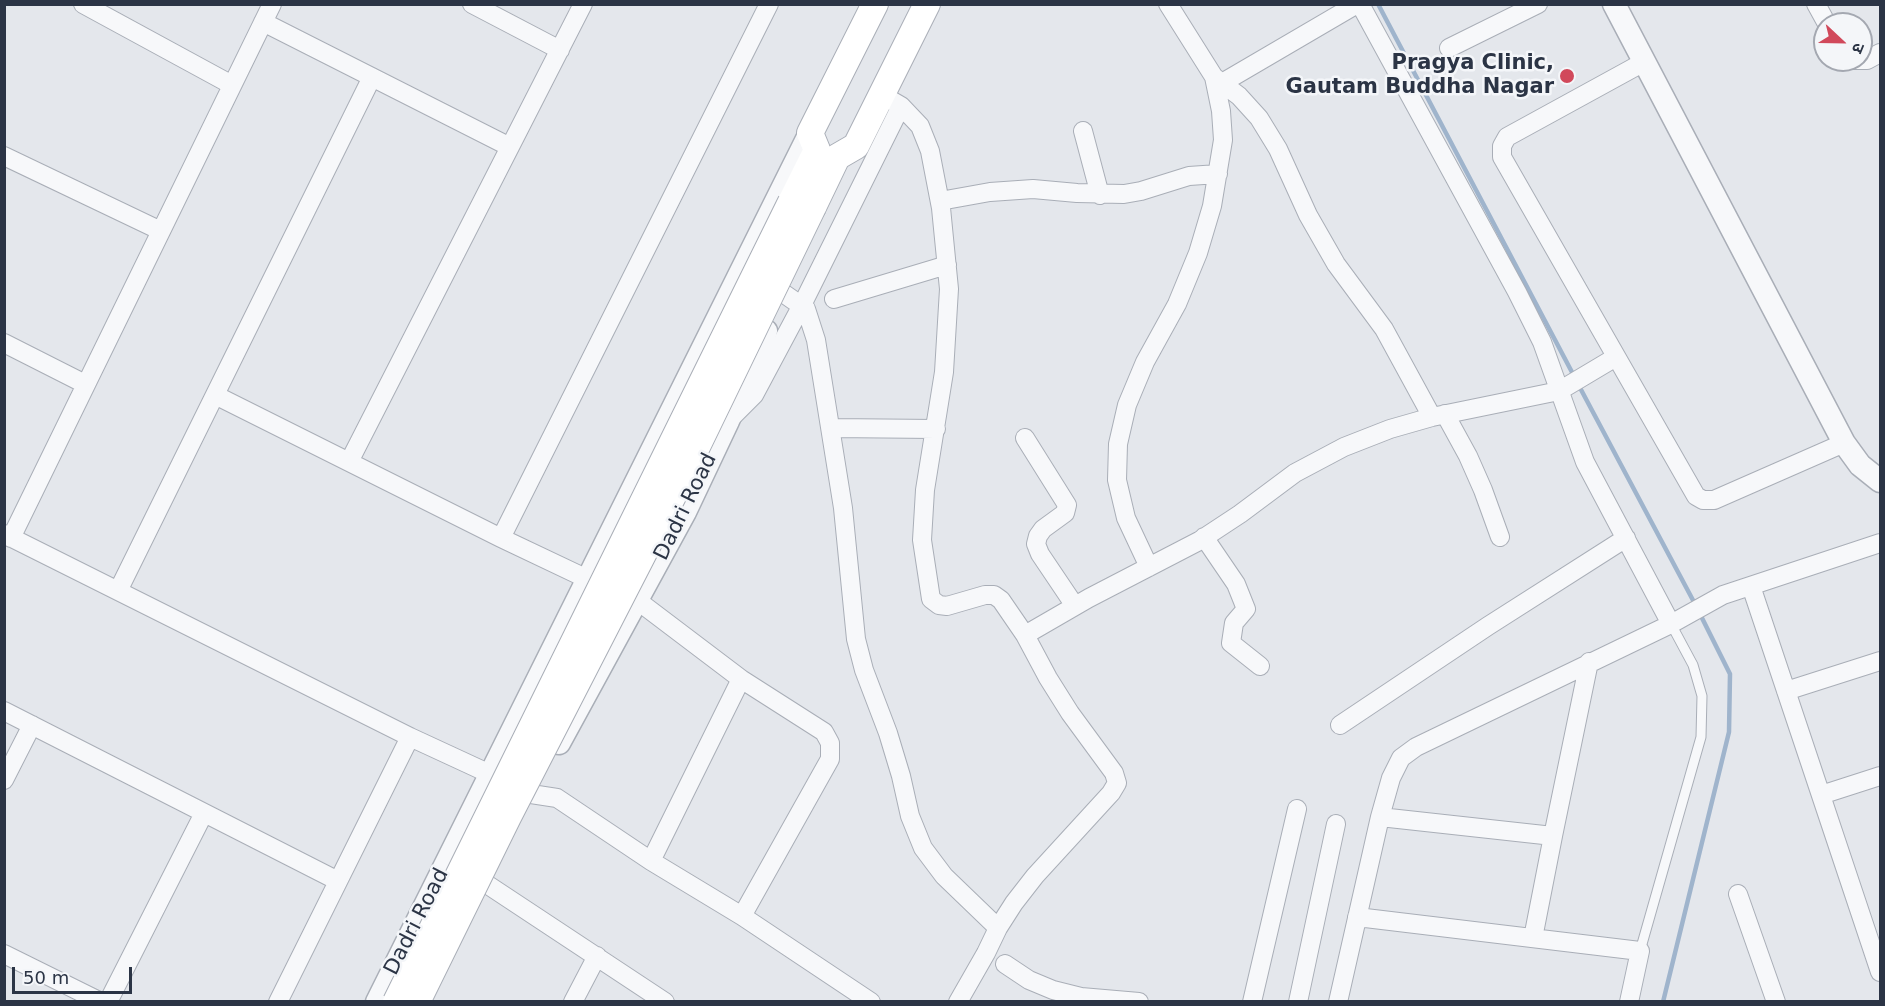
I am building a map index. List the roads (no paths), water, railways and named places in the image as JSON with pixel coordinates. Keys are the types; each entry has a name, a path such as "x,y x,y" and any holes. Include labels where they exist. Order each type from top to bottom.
{"main road":[{"name":"Dadri Road","path":"810,133 875,4"},
{"name":"Dadri Road","path":"856,146 891,100 927,4"},
{"path":"417,1002 508,817 675,492 802,205 817,150 810,133"},
{"path":"396,1002 802,205 837,157 856,146"}],"street":[{"path":"83,4 232,85"},
{"path":"272,4 86,384 8,536 410,737 490,774"},
{"path":"472,4 560,50"},
{"path":"349,462 583,4"},
{"path":"501,538 769,4"},
{"path":"1168,4 1218,80 1239,96 1259,118 1278,149 1308,215 1336,264 1384,330 1476,473 1500,537"},
{"path":"1218,80 1358,4 1517,292 1564,387 1585,462 1626,538 1676,621"},
{"path":"1449,48 1538,4"},
{"path":"1614,4 1844,443 1860,465 1881,481"},
{"path":"263,22 510,147"},
{"path":"1644,62 1507,137 1502,146 1502,157 1695,496 1703,500 1714,500 1844,443"},
{"path":"118,591 372,77"},
{"path":"1149,567 1126,518 1117,480 1118,444 1127,405 1145,362 1177,304 1198,253 1212,206 1223,140 1218,80"},
{"path":"728,421 754,395 802,305 891,100 920,126 930,152 940,201 949,289 944,372 925,490 922,540 931,598 939,605 947,606 985,595 994,595 1001,600 1025,635 1048,678 1070,712 1114,773 1117,783 1111,793 1035,876 1014,903 958,1002"},
{"path":"1083,131 1100,195"},
{"name":"Dadri Road","path":"377,1002 810,133"},
{"name":"Dadri Road","path":"428,1002 531,794 685,512 728,421 783,293 856,146"},
{"path":"4,156 161,231"},
{"path":"940,201 990,192 1033,189 1100,195 1132,193 1190,176 1218,174"},
{"path":"834,299 947,265"},
{"path":"783,293 802,305 809,314 816,340 849,552 851,600 856,639 864,670 888,733 910,816 923,848 944,876 998,928"},
{"path":"4,344 86,384"},
{"path":"1025,635 1204,537 1240,514 1295,473 1344,447 1390,429 1564,387 1616,357"},
{"path":"214,395 501,538 638,601 741,679 824,732 830,743 830,759 742,916"},
{"path":"831,428 936,429"},
{"path":"1025,438 1067,505 1065,513 1043,529 1036,544 1040,554 1075,606"},
{"path":"652,449 704,470"},
{"path":"1204,537 1236,584 1245,609 1234,622 1231,643 1260,666"},
{"path":"1340,726 1488,626 1626,538"},
{"path":"1338,1002 1380,817 1391,778 1401,758 1416,747 1723,596 1881,543"},
{"path":"1751,586 1881,972"},
{"path":"1786,691 1881,661"},
{"path":"1533,938 1589,662"},
{"path":"651,861 741,679"},
{"path":"4,711 338,881"},
{"path":"4,780 32,725"},
{"path":"278,1002 410,737"},
{"path":"1821,795 1881,776"},
{"path":"531,794 557,798 651,861 742,916 871,1002"},
{"path":"1252,1002 1297,809"},
{"path":"108,1002 204,813"},
{"path":"1380,817 1553,836"},
{"path":"1298,1002 1336,824"},
{"path":"485,883 665,1002"},
{"path":"1737,894 1776,1002"},
{"path":"1357,917 1640,951 1629,1002"},
{"path":"4,954 101,1002"},
{"path":"573,1002 597,956"},
{"path":"1005,964 1029,980 1053,990 1081,997 1139,1002"}],"lane":[{"path":"1640,951 1701,737 1702,696 1676,621"}],"waterway":[{"path":"1378,4 1574,376"},
{"path":"1578,384 1695,604"},
{"path":"1663,1002 1729,732 1730,674 1699,612"}],"place":[{"name":"Pragya Clinic, Gautam Buddha Nagar","path":"1567,76"}]}
